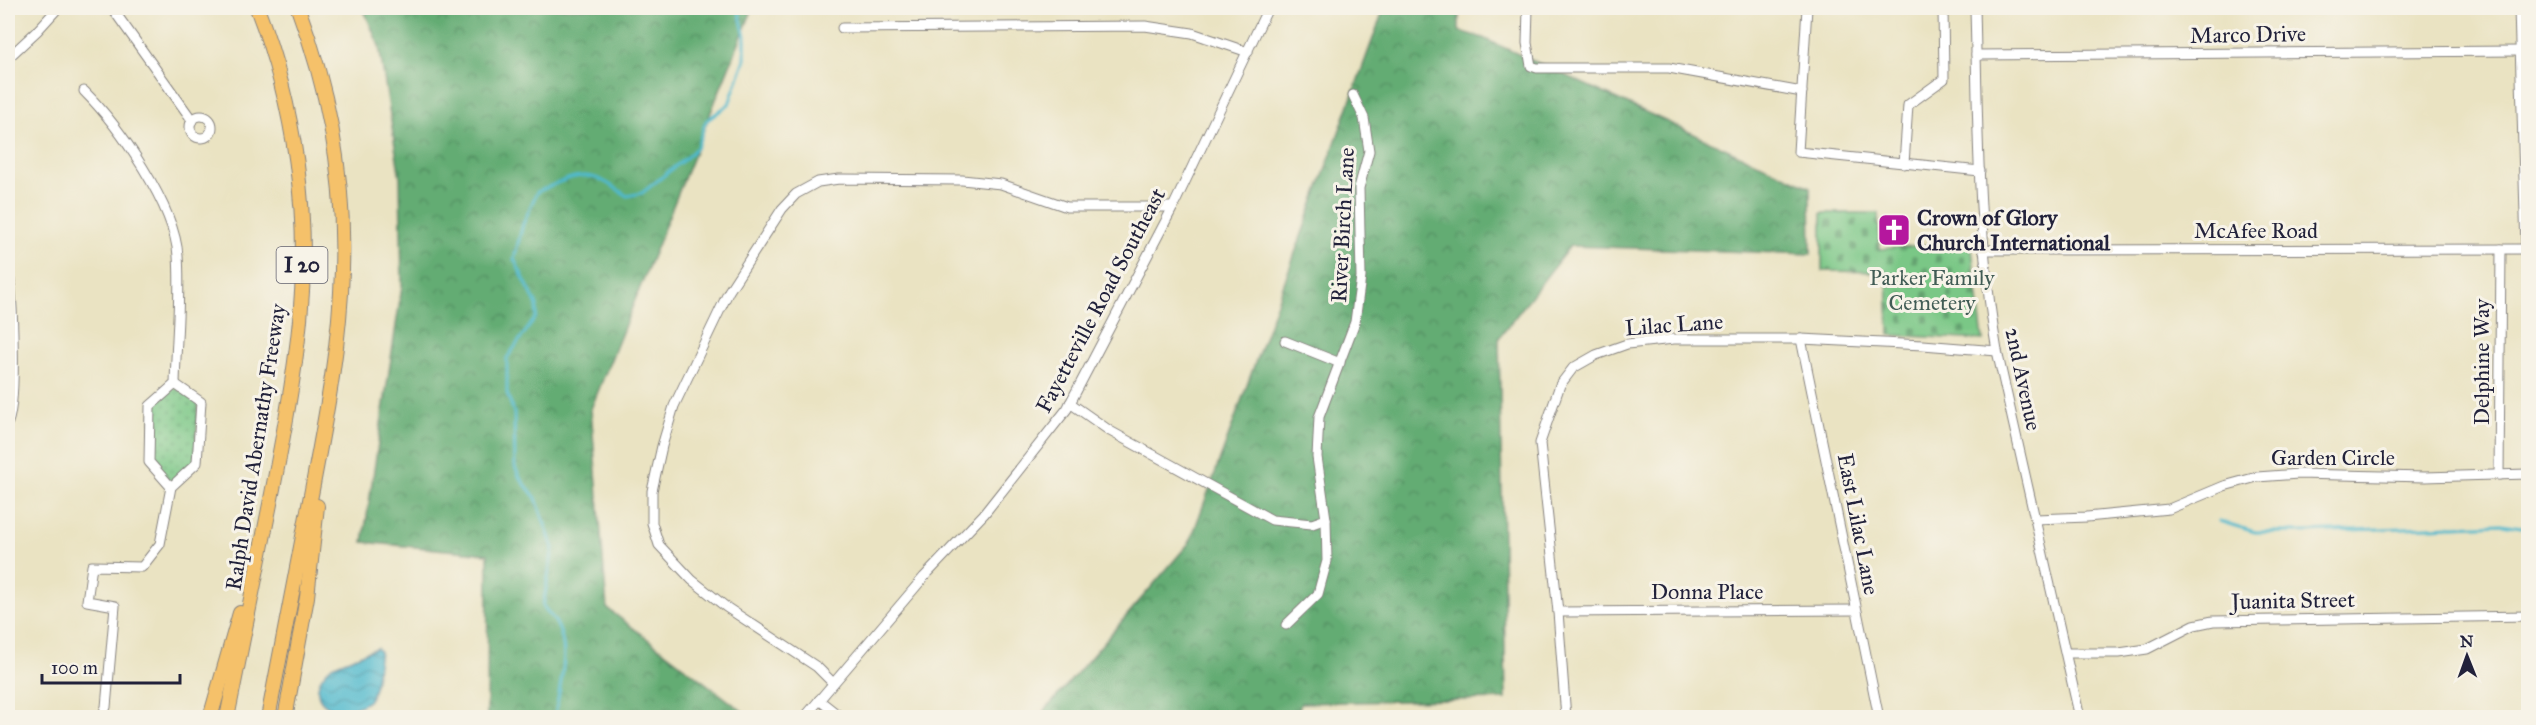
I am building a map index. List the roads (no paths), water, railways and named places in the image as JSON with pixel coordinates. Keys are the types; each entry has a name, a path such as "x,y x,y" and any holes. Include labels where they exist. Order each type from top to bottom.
{"highway":[{"name":"Ralph David Abernathy Freeway","path":"227,717 266,525 300,318 302,227 300,185 288,107 278,69 257,8"},
{"name":"I 20","path":"268,717 332,381 342,269 336,159 323,89 310,40 298,8"},
{"path":"285,717 307,597 332,381"},
{"path":"210,717 266,525"}],"street":[{"path":"8,58 58,8"},
{"path":"112,8 192,120"},
{"name":"Fayetteville Road Southeast","path":"804,717 924,577 984,513 1040,445 1070,403 1173,207 1268,8"},
{"path":"1528,8 1528,57 1531,66 1537,68 1670,68 1802,92"},
{"path":"1807,8 1798,152 1980,171"},
{"path":"1904,164 1908,105 1944,78 1943,8"},
{"name":"2nd Avenue","path":"1975,8 1983,250 1988,302 1996,351 2080,717"},
{"path":"2519,8 2527,249"},
{"path":"842,28 1145,26 1192,33 1248,52"},
{"name":"Marco Drive","path":"1976,55 2520,51"},
{"path":"84,91 99,106 156,188 171,222 178,254 175,384 150,406 149,462 171,487"},
{"name":"River Birch Lane","path":"1286,625 1318,594 1327,561 1326,519 1317,457 1319,417 1355,322 1361,277 1359,188 1369,152 1364,118 1353,95"},
{"path":"833,683 817,667 726,607 692,580 659,545 652,523 652,491 674,406 729,291 782,209 796,194 818,182 839,179 972,181 1001,184 1067,207 1173,207"},
{"name":"Delphine Way","path":"2499,475 2501,249"},
{"name":"McAfee Road","path":"1983,250 2527,249"},
{"path":"8,268 12,365 12,411 8,422"},
{"name":"Lilac Lane","path":"1566,717 1558,612 1540,443 1560,385 1573,368 1596,355 1627,344 1674,339 1801,339 1996,351"},
{"name":"East Lilac Lane","path":"1801,339 1880,717"},
{"path":"1285,341 1340,363"},
{"path":"101,717 106,707 115,606 87,601 92,566 142,567 160,544 171,487 197,463 201,402 175,384"},
{"path":"1070,403 1110,431 1272,520 1312,524 1326,519"},
{"name":"Garden Circle","path":"2036,519 2087,517 2169,509 2224,486 2257,477 2298,474 2425,477 2529,474"},
{"name":"Donna Place","path":"1558,612 1856,610"},
{"name":"Juanita Street","path":"2066,653 2119,653 2147,649 2194,625 2213,621 2529,616"},
{"path":"819,700 842,717"}],"water":[{"path":"377,648 380,652 376,677 368,701 356,708 344,710 324,704 319,697 318,688 322,677 332,666"}],"waterway":[{"path":"555,718 563,671 563,647 557,625 543,606 553,548 536,498 520,478 515,467 514,413 507,393 507,358 536,317 537,305 514,259 523,224 537,192 574,177 583,176 602,180 627,196 642,193 697,147 706,121 729,104 745,59 745,36 738,8"},
{"path":"2219,521 2255,532 2502,524 2528,528"}],"place":[{"name":"Crown of Glory Church International","path":"1894,230"}],"park label":[{"name":"Parker Family Cemetery","path":"1932,290"}]}
